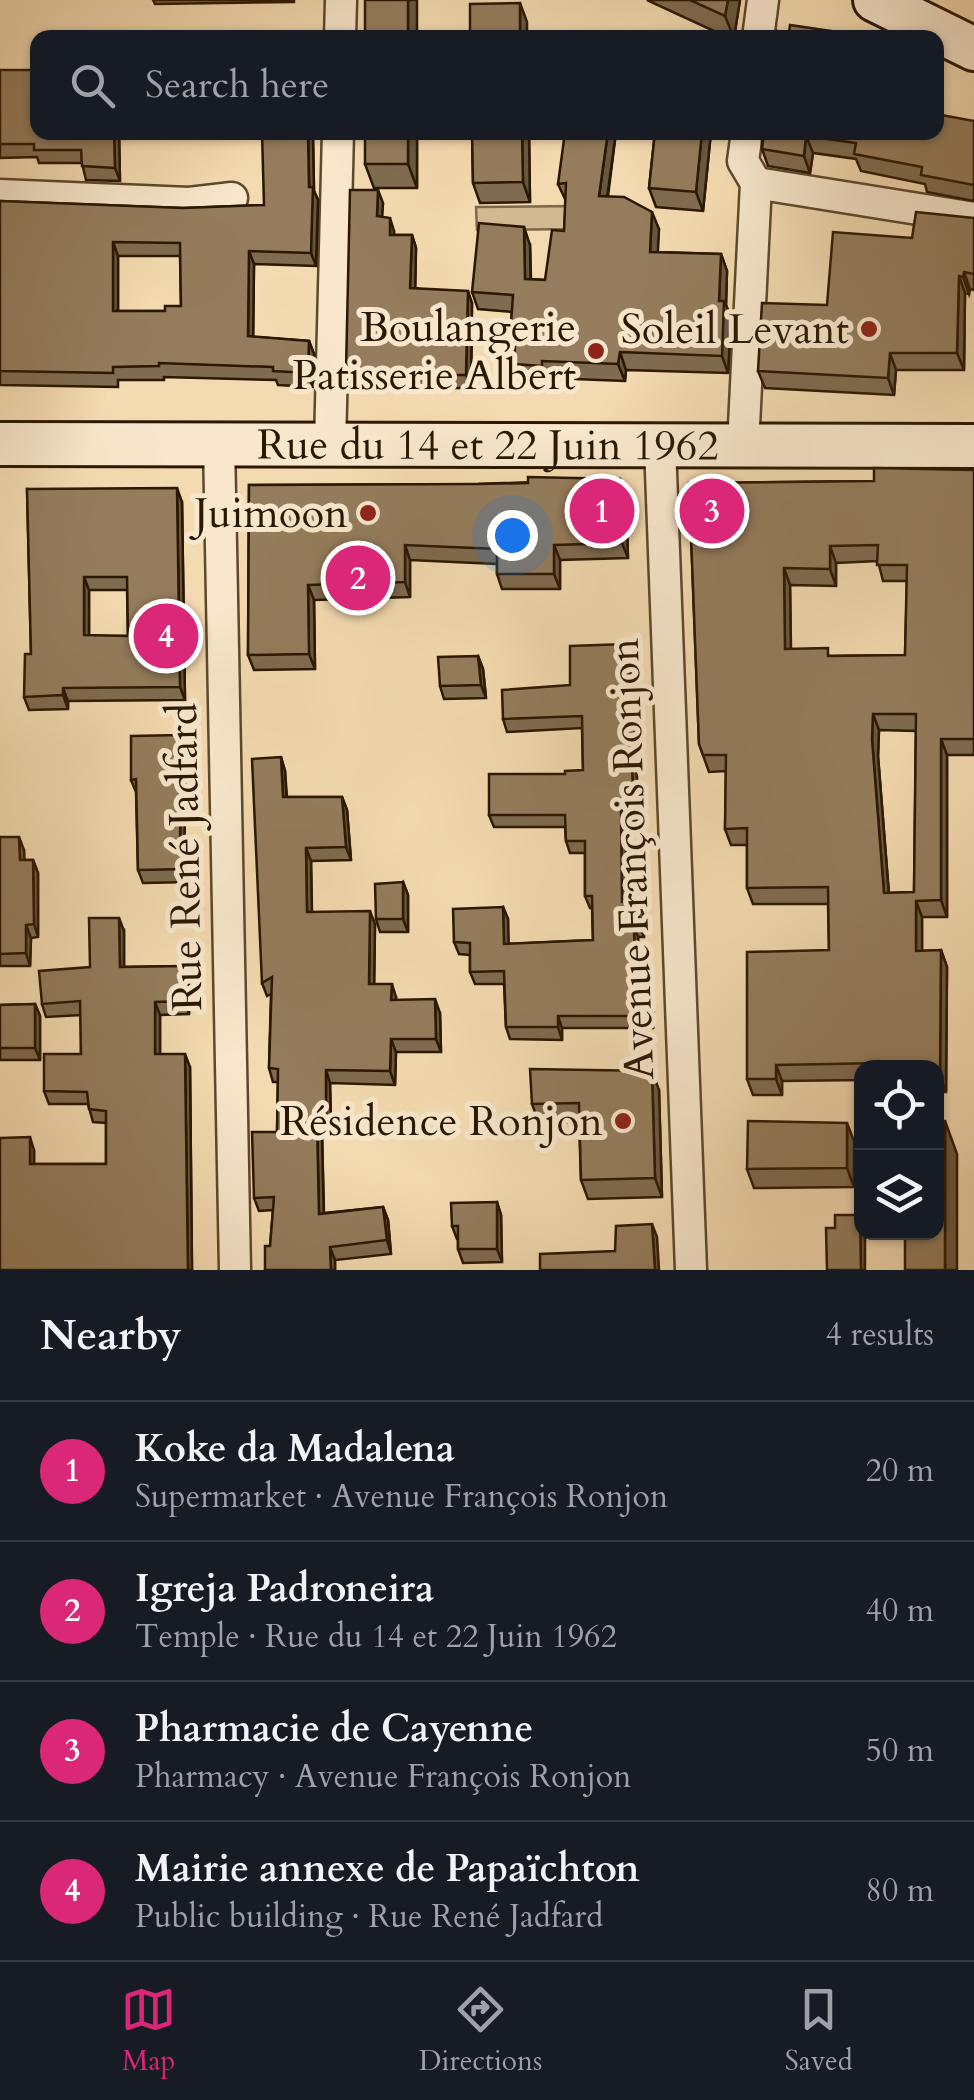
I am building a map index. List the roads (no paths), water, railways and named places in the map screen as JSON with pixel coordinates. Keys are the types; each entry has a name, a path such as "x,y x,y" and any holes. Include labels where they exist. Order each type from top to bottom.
{"street":[{"path":"340,30 341,0"},
{"path":"759,30 763,0"},
{"path":"875,0 937,30"},
{"path":"944,33 974,48"},
{"path":"330,444 338,140"},
{"path":"744,446 756,183 743,160 745,140"},
{"path":"756,183 974,218"},
{"path":"0,195 189,202 232,198"},
{"name":"Rue René Jadfard","path":"220,443 236,1270"},
{"name":"Rue du 14 et 22 Juin 1962","path":"0,444 974,446"},
{"name":"Avenue François Ronjon","path":"660,445 691,1270"}],"place":[{"name":"Soleil Levant","path":"869,329"},
{"name":"Boulangerie Patisserie Albert","path":"596,351"},
{"name":"Koke da Madalena","path":"602,511"},
{"name":"Pharmacie de Cayenne","path":"712,511"},
{"name":"Juimoon","path":"368,513"},
{"name":"Igreja Padroneira","path":"358,578"},
{"name":"Mairie annexe de Papaïchton","path":"166,636"},
{"name":"Résidence Ronjon","path":"623,1121"}]}
